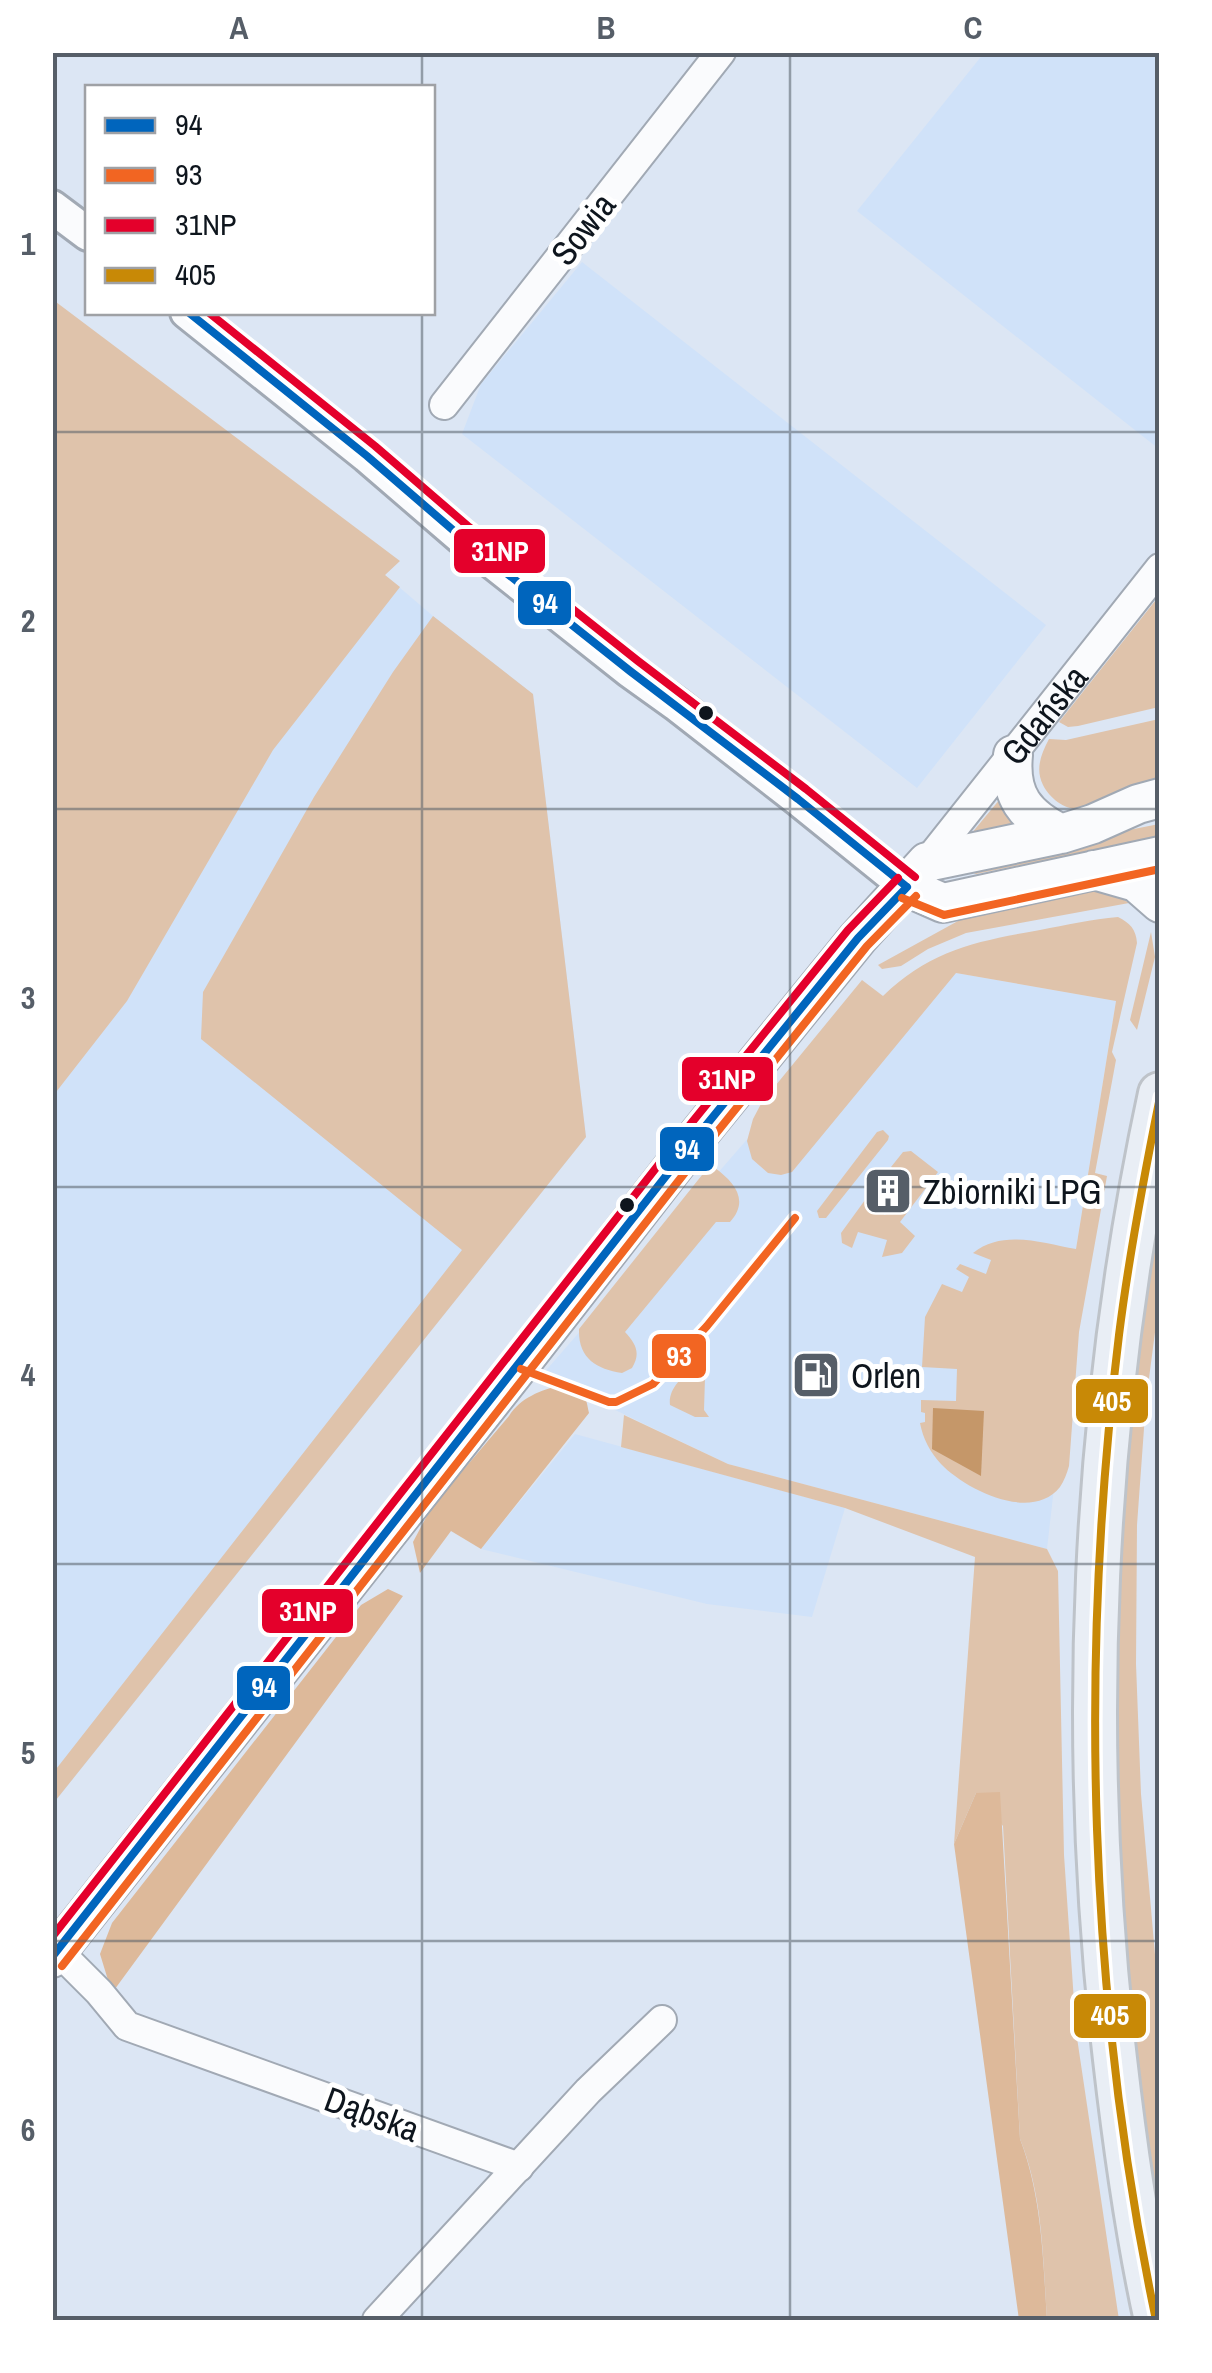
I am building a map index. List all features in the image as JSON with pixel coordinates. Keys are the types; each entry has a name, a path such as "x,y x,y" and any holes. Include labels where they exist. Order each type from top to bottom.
{"main road":[{"path":"1013,755 1014,786 1021,802 1043,825 1060,834"},
{"path":"1160,798 1093,824 917,875 942,902 1160,856"},
{"path":"1092,870 1136,882 1160,903"},
{"name":"Gdańska","path":"55,1955 699,1134 858,938 917,875"},
{"path":"1156,2320 1123,2128 1109,2006 1096,1825 1094,1650 1109,1410 1134,1232 1160,1094"}],"street":[{"name":"Sowia","path":"444,406 722,52"},
{"path":"52,207 85,232"},
{"path":"191,315 630,671 848,838 917,875"},
{"name":"Gdańska","path":"917,875 1160,568"},
{"name":"Dąbska","path":"55,1955 99,1992 127,2026 519,2167"},
{"path":"377,2320 588,2091 662,2020"}],"shaded area":[{"path":"984,53 1159,53 1159,449 857,211"},
{"path":"582,262 1046,625 917,788 462,434 481,384"},
{"path":"52,299 400,561 385,575 400,587 273,750 127,1001 53,1096"},
{"path":"385,575 533,694 586,1137 53,1804 53,975"},
{"path":"1159,596 1159,707 1078,726 1068,727 1059,722"},
{"path":"433,616 533,694 586,1137 53,1800 53,1773 462,1250 201,1039 203,992 314,797"},
{"path":"1159,719 1159,782 1082,809 1064,806 1046,790 1039,767 1049,739 1066,740"},
{"path":"1000,799 1020,825 971,834"},
{"path":"1159,824 1159,837 976,874 968,871 974,861"},
{"path":"1087,890 1116,895 1129,903 966,933 901,966 882,969 878,965 967,916"},
{"path":"1118,917 1132,927 1137,943 1112,1052 1116,1060 1095,1173 1107,1176 1079,1332 1069,1466 1060,1487 1048,1497 1016,1502 982,1492 952,1474 928,1445 920,1423 925,1422 921,1400 956,1401 957,1369 922,1367 925,1317 942,1284 962,1292 969,1277 956,1269 960,1264 986,1274 991,1260 973,1253 985,1246 997,1241 1023,1240 1076,1249 1116,1001 956,973 792,1172 768,1173 752,1159 747,1141 762,1102 862,980 883,996 919,968 956,950 1017,934"},
{"path":"1151,932 1155,957 1137,1030 1130,1020"},
{"path":"956,973 1116,1001 1076,1249 1075,1303 1047,1549 728,1464 542,1375 750,1136"},
{"path":"883,1130 888,1140 826,1218 819,1218 817,1211 877,1132"},
{"path":"911,1151 938,1172 900,1222 915,1236 902,1253 882,1257 887,1240 858,1232 852,1248 842,1243 841,1233 865,1200 885,1215 910,1183 891,1167 903,1152"},
{"path":"710,1168 722,1173 737,1192 736,1214 730,1222 716,1222 625,1332 636,1349 632,1368 622,1373 604,1369 585,1355 579,1329"},
{"path":"1159,1186 1159,1302 1146,1401 1137,1525 1136,1664 1141,1794 1160,2012 1159,2231 1128,2004 1111,1713 1122,1448"},
{"path":"692,1367 705,1378 704,1410 709,1417 695,1417 670,1405 673,1389"},
{"path":"561,1385 582,1392 589,1413 481,1549 451,1531 420,1573 413,1542 431,1508 519,1404"},
{"path":"933,1408 984,1411 981,1476 932,1449"},
{"path":"624,1415 728,1464 1047,1549 1058,1571 1064,1855 1076,2031 1119,2320 1047,2320 1038,2205 1020,2139 1003,1826 976,1793 954,1844 975,1557 845,1508 621,1447"},
{"path":"575,1434 845,1508 812,1617 707,1604 481,1549"},
{"path":"388,1589 403,1596 112,1993 100,1954 112,1923 361,1605"},
{"path":"1000,1792 1020,2139 1037,2205 1047,2320 1019,2320 954,1844 976,1793"}],"transit line":[{"name":"94","path":"192,315 461,537 907,887"},
{"name":"31NP","path":"212,315 469,527 915,877"},
{"name":"93","path":"902,898 944,915 1160,869"},
{"name":"31NP","path":"52,1937 689,1126 848,930 898,878"},
{"name":"94","path":"52,1957 699,1134 858,938 907,887"},
{"name":"93","path":"62,1966 709,1142 867,946 916,896"},
{"name":"405","path":"1156,2320 1133,2199 1116,2076 1104,1953 1095,1705 1098,1581 1119,1335 1160,1097"},
{"name":"93","path":"521,1369 609,1402 653,1384 707,1326 795,1218"}],"place":[{"name":"Zbiorniki LPG","path":"888,1191"},
{"name":"Orlen","path":"816,1375"}]}
